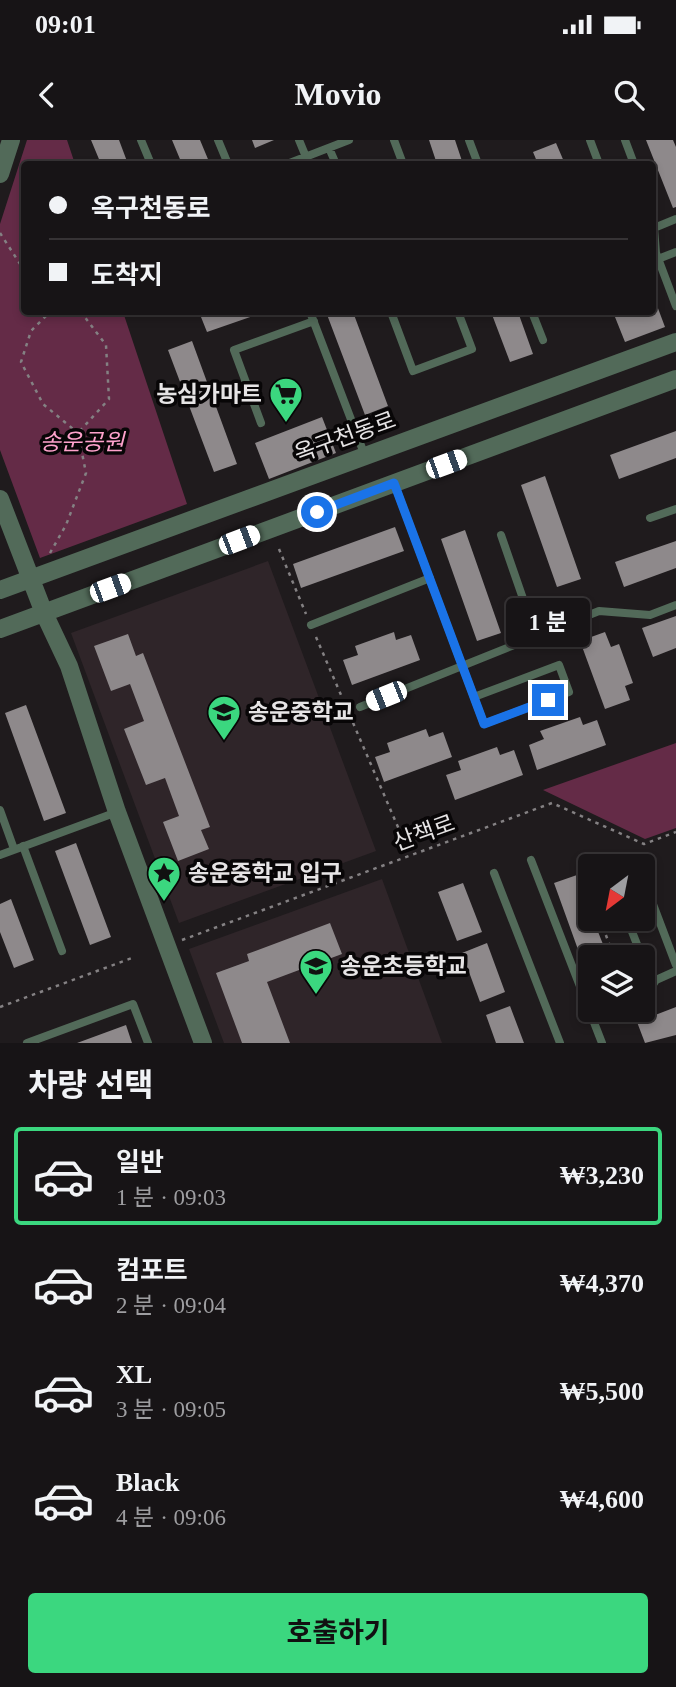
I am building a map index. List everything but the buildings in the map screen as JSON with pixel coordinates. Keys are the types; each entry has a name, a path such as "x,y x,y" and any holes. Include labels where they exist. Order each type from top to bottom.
{"street":[{"path":"0,174 11,140"},
{"name":"옥구천동로","path":"0,590 676,342"},
{"path":"0,629 676,379"},
{"path":"0,499 38,576 44,613 69,666 117,812 203,1043"}],"lane":[{"path":"141,140 149,161"},
{"path":"218,140 227,161"},
{"path":"299,140 306,157"},
{"path":"295,161 349,140"},
{"path":"394,140 402,161"},
{"path":"469,140 477,161"},
{"path":"590,140 598,161"},
{"path":"625,140 633,161"},
{"path":"329,148 335,161"},
{"path":"656,227 676,219"},
{"path":"656,248 676,306"},
{"path":"658,259 676,252"},
{"path":"311,315 366,456"},
{"path":"392,315 413,371 472,349 459,315"},
{"path":"533,315 542,340"},
{"path":"261,423 234,351 313,321"},
{"path":"394,483 484,724 569,692 559,665 474,697"},
{"path":"650,518 676,509"},
{"path":"501,535 536,636"},
{"path":"311,625 430,578"},
{"path":"360,707 599,611 650,615 676,605"},
{"path":"0,810 62,951"},
{"path":"0,855 117,812"},
{"path":"531,860 578,981"},
{"path":"494,873 560,1043"},
{"path":"655,910 676,965"},
{"path":"655,982 676,971"},
{"path":"27,1043 133,1004 148,1043"},
{"path":"594,1022 602,1043"}],"path":[{"path":"0,233 21,265"},
{"path":"38,576 66,525 86,472 78,433 43,404 21,362 30,331 48,315"},
{"path":"76,315 84,316 106,345 109,399 78,433"},
{"path":"279,549 410,855"},
{"name":"산책로","path":"182,940 552,803 644,844 676,832"},
{"path":"0,1007 132,958"}],"shaded area":[{"name":"송운중학교","path":"268,561 376,851 179,923 71,633"},
{"name":"송운초등학교","path":"382,879 442,1043 224,1043 189,949"}],"green space":[{"name":"송운공원","path":"27,140 67,140 74,161 21,161 21,315 124,315 187,504 40,558 0,450 0,224"},
{"path":"676,743 676,828 645,839 543,790"}],"place":[{"name":"농심가마트","path":"286,424"},
{"name":"송운중학교","path":"224,742"},
{"name":"송운중학교 입구","path":"164,903"},
{"name":"송운초등학교","path":"316,996"}],"route":[{"path":"317,512 394,483 484,724 548,700"}]}
